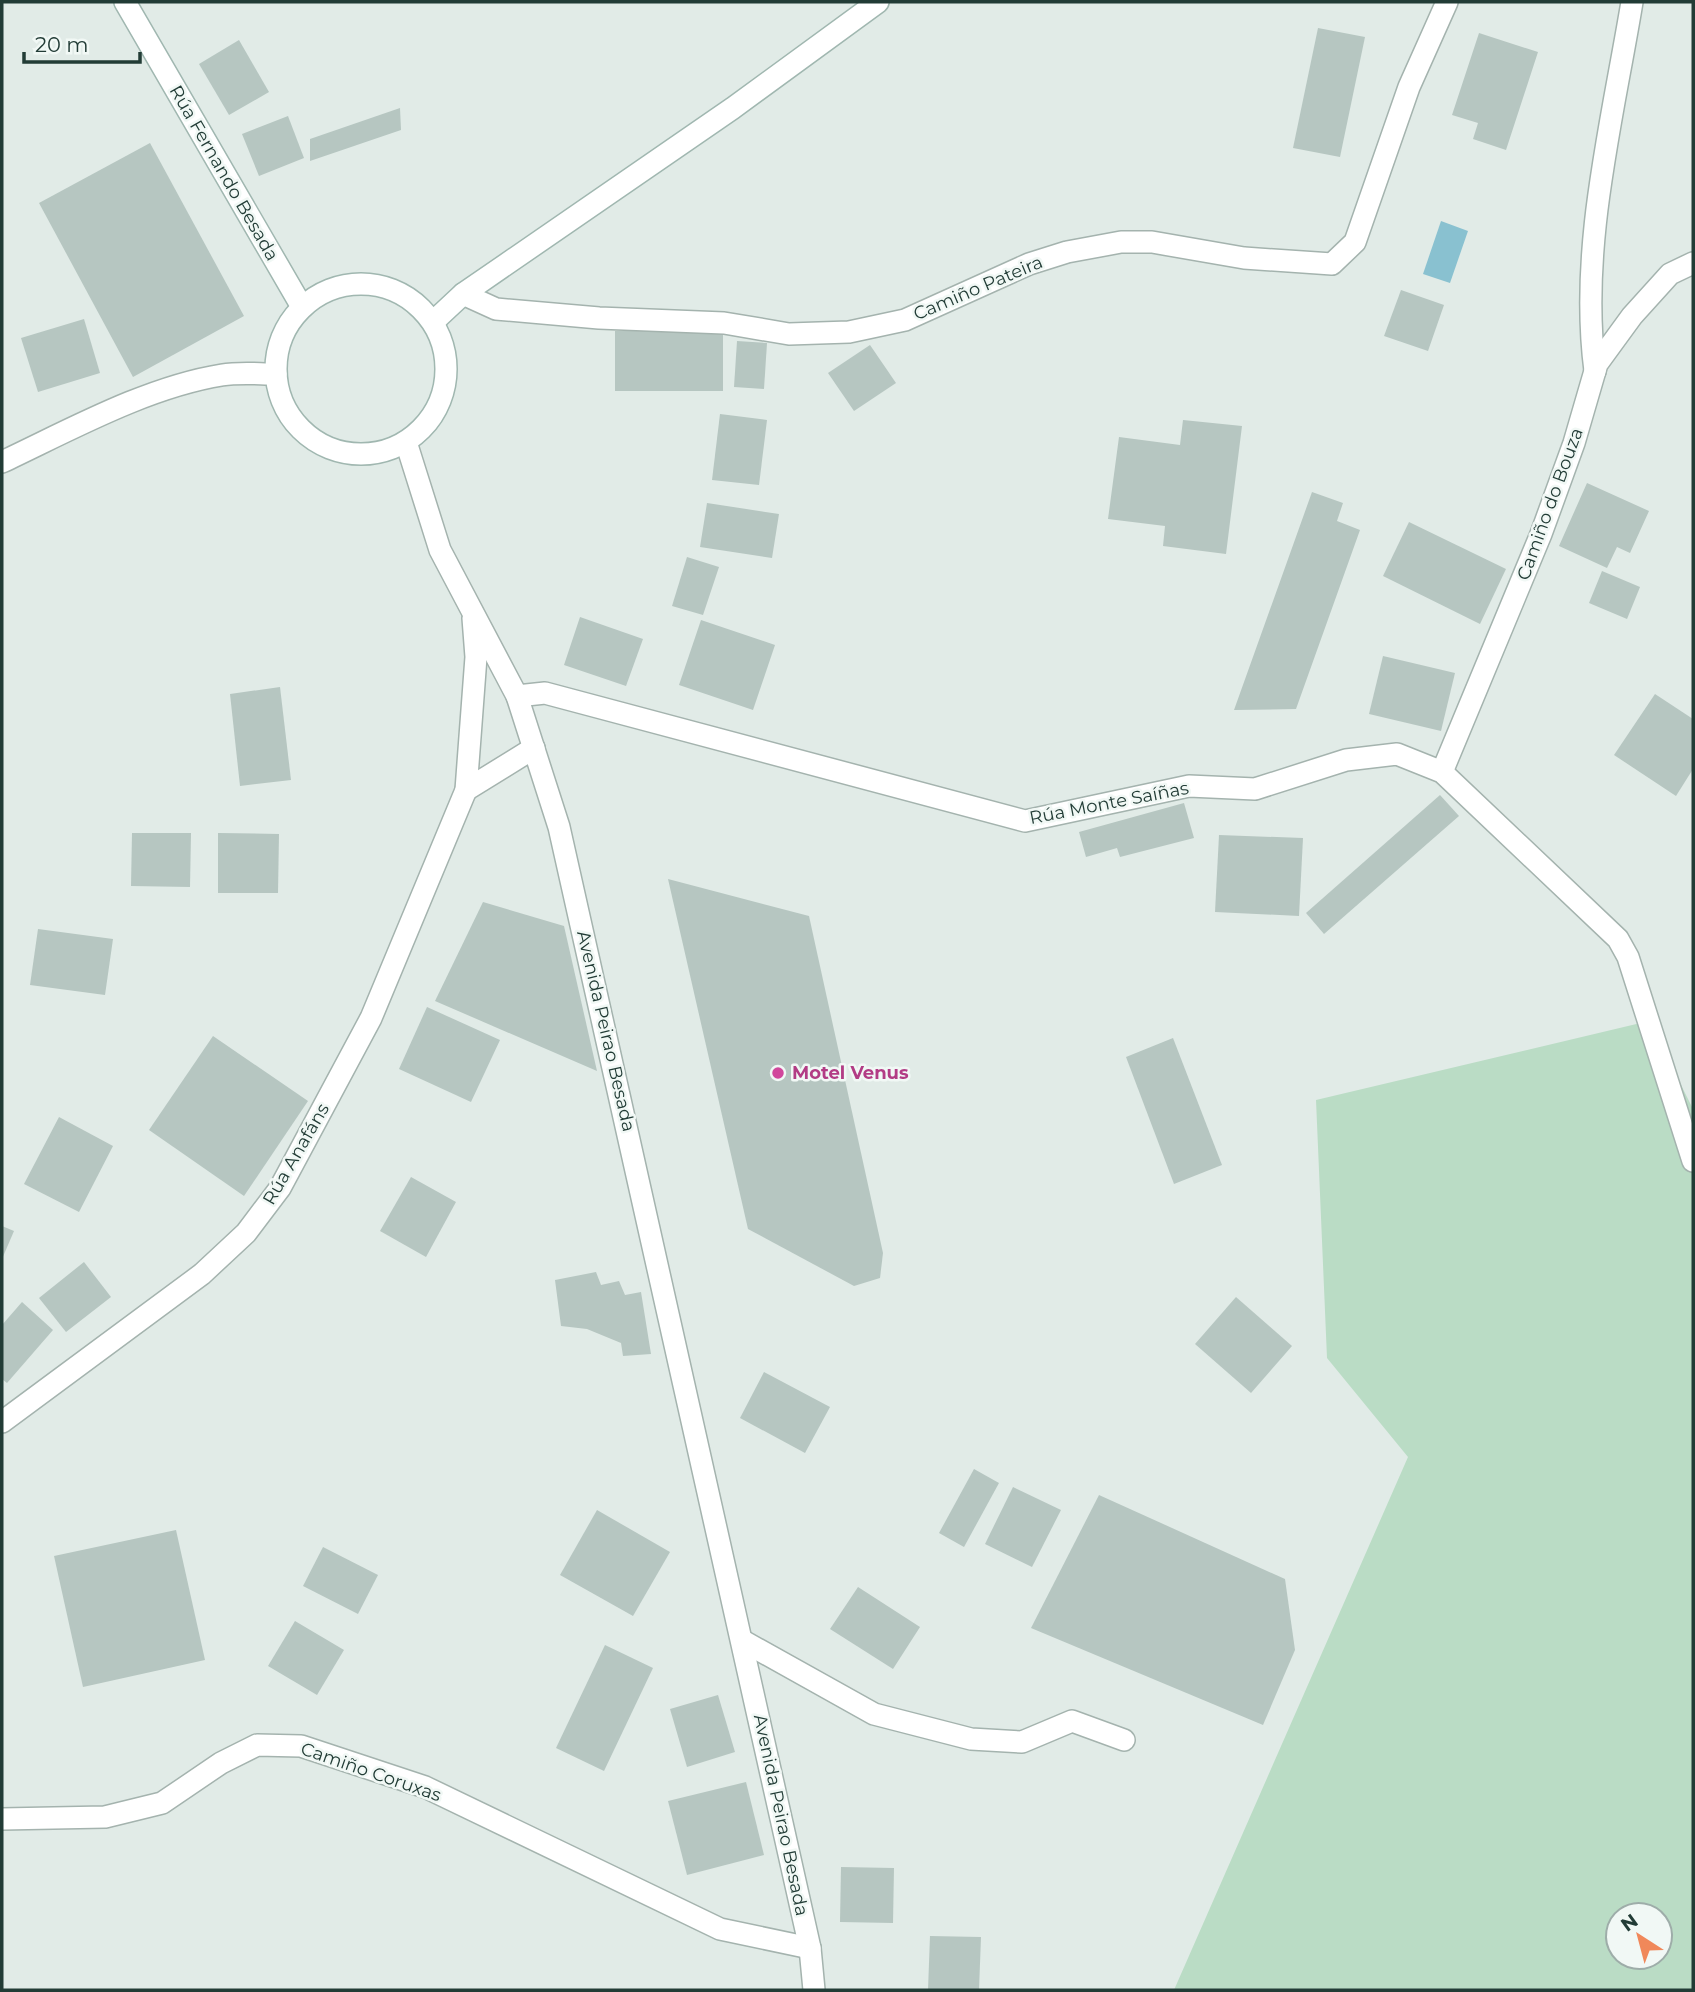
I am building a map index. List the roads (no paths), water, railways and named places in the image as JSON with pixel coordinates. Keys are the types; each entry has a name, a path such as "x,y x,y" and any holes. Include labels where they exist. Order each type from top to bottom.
{"street":[{"name":"Rúa Fernando Besada","path":"125,2 302,307"},
{"path":"433,322 463,294 733,108 878,2"},
{"name":"Camiño Pateira","path":"463,294 496,309 599,318 724,323 789,334 849,332 905,320 1029,264 1067,252 1121,242 1152,242 1244,258 1332,264 1355,242 1409,87 1447,2"},
{"path":"1595,371 1589,323 1596,223 1632,2"},
{"name":"Camiño do Bouza","path":"1442,772 1541,534 1574,443 1595,371 1632,316 1670,274 1693,263"},
{"path":"346,284 371,284 395,290 417,303 433,322 444,347 447,374 441,401 427,424 406,442 379,453 350,454 321,445 299,427 288,411 276,374 284,331 302,307 322,293 346,284"},
{"path":"2,462 147,395 181,383 225,375 276,374"},
{"name":"Avenida Peirao Besada","path":"406,442 440,550 517,696 570,872 743,1641 810,1948 814,1990"},
{"name":"Rúa Anafáns","path":"2,1422 202,1274 246,1233 280,1188 371,1018 466,790 476,657 473,610"},
{"name":"Rúa Monte Saíñas","path":"517,696 545,693 1025,821 1189,786 1255,789 1346,760 1397,754 1442,772 1618,939 1632,970 1693,1161"},
{"path":"466,790 534,748"},
{"path":"743,1641 874,1714 971,1739 1022,1742 1072,1721 1124,1740"},
{"name":"Camiño Coruxas","path":"2,1819 105,1817 162,1803 221,1763 257,1745 301,1746 425,1787 720,1929 810,1948"}],"water":[{"path":"1441,221 1468,231 1450,283 1423,274"}],"place":[{"name":"Motel Venus","path":"778,1073"}]}
